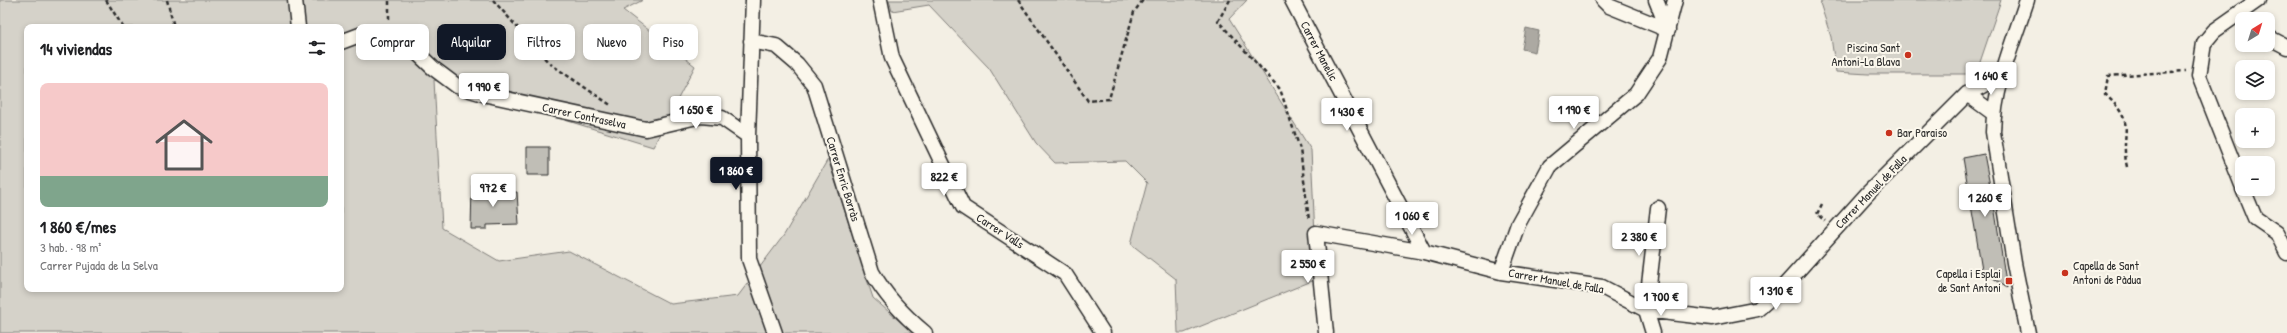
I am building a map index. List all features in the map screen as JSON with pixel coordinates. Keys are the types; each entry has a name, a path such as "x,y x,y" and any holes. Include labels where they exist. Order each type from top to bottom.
{"street":[{"path":"295,0 298,24"},
{"path":"753,0 748,136 749,259 775,333"},
{"name":"Carrer Valls","path":"880,0 892,58 963,207 1066,274 1103,333"},
{"name":"Carrer Manelic","path":"1292,0 1424,252"},
{"path":"1656,0 1668,30"},
{"path":"1501,272 1518,224 1550,166 1636,94 1660,58 1675,0"},
{"path":"2027,0 2002,75 1993,113 1993,132 2028,333"},
{"path":"2245,12 2258,0"},
{"path":"1610,2 1668,30"},
{"path":"2235,21 2214,31 2204,43 2199,76 2235,167"},
{"name":"Carrer Contraselva","path":"344,41 356,36"},
{"name":"Carrer Enric Borràs","path":"751,41 776,46 797,64 814,85 872,272 882,291 905,317 925,333"},
{"path":"2275,41 2287,47"},
{"name":"Carrer Contraselva","path":"425,60 457,86 483,94 646,128 701,116 722,118 748,136"},
{"name":"Carrer Manuel de Falla","path":"1316,233 1424,252 1501,272 1602,287 1646,310 1712,318 1758,309 1784,286 1868,194 1967,94 2002,75"},
{"path":"1967,94 1993,113"},
{"path":"2246,196 2255,218 2277,233 2287,254"},
{"path":"1653,333 1646,310 1658,208"},
{"path":"1316,233 1326,333"}],"path":[{"path":"106,0 121,24"},
{"path":"167,0 173,24"},
{"path":"389,0 389,24"},
{"path":"493,0 549,63 613,107"},
{"path":"1018,0 1088,101 1109,99 1134,12 1143,0"},
{"path":"1230,0 1218,21 1280,89 1300,149 1310,223 1316,233"},
{"path":"2127,167 2123,150 2127,132 2124,115 2105,94 2108,76 2200,70"},
{"path":"1817,214 1822,204"}],"shaded area":[{"path":"0,0 643,0 623,10 649,30 649,60 687,60 695,66 653,147 434,80 442,228 499,261 569,251 671,304 738,296 784,235 828,159 873,298 913,333 0,333"},
{"path":"889,0 1247,0 1229,19 1311,150 1317,279 1184,333 1178,333 1176,279 1131,244 1147,183 1125,161 1055,163 1036,143 989,68 929,5 892,11"},
{"name":"Piscina Sant Antoni-La Blava","path":"1825,0 2001,0 1976,74 1868,74 1836,72 1831,37 1820,3"},
{"path":"1526,28 1539,31 1535,52 1522,49"}],"building":[{"path":"527,147 549,147 549,175 527,175"},
{"path":"1984,154 2007,288 1982,270 1963,158"},
{"path":"472,185 488,185 488,194 517,192 519,224 487,225 487,229 471,229"}],"place":[{"name":"Piscina Sant Antoni-La Blava","path":"1908,55"},
{"name":"Bar Paraiso","path":"1889,133"},
{"name":"Capella de Sant Antoni de Pàdua","path":"2065,273"},
{"name":"Capella i Esplai de Sant Antoni","path":"2009,281"}]}
